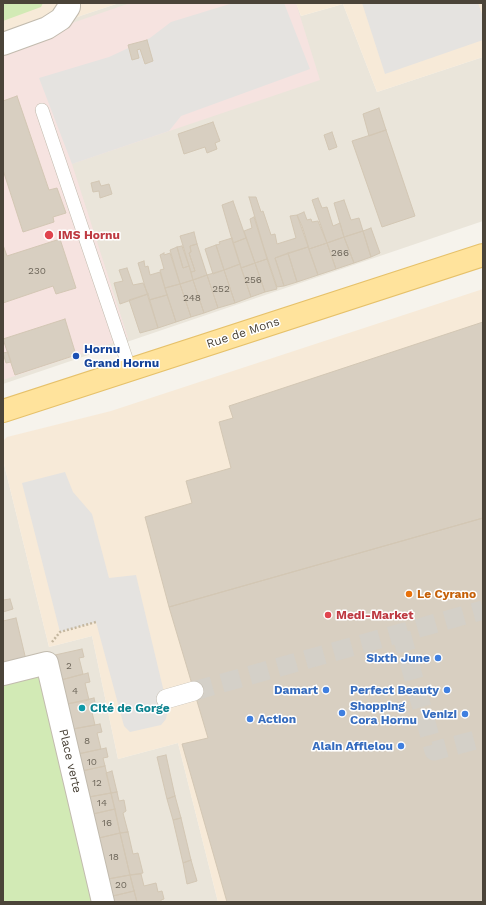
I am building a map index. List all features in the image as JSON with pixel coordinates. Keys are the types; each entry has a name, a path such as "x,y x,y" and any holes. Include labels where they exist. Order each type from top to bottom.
{"main road":[{"name":"Rue de Mons","path":"3,412 483,255"}],"street":[{"path":"3,44 48,28 61,19 69,7 69,3"},
{"path":"3,674 47,663"},
{"name":"Place verte","path":"47,663 103,902"},
{"path":"166,699 194,691"}],"lane":[{"path":"42,110 130,370"}],"path":[{"path":"47,663 49,647 60,632 96,622"}],"shaded area":[{"path":"3,3 119,3 3,44"},
{"path":"119,3 296,3 301,16 343,4 377,92 483,57 483,221 3,384 3,44"},
{"name":"IMS Hornu","path":"130,3 296,3 320,80 72,164 128,338 3,380 3,47"},
{"path":"233,3 284,3 310,69 181,116 169,131 72,164 39,78 109,57 150,38 171,22"},
{"path":"296,3 483,3 483,57 377,92 343,4 301,16"},
{"path":"362,3 478,3 483,17 483,40 385,74"},
{"path":"483,289 483,902 218,902 178,743 118,759 92,636 49,647 3,460 3,441 7,437 111,411"},
{"name":"Cité de Gorge","path":"3,460 49,647 92,636 118,759 178,743 218,902 103,902 3,674"},
{"path":"65,472 73,492 92,514 109,578 136,575 168,709 166,719 161,725 130,732 124,726 96,622 60,632 22,483"}],"green space":[{"path":"3,3 43,3 41,7 3,21"},
{"path":"47,663 103,902 3,902 3,674"}],"building":[{"path":"147,40 153,61 145,64 140,49 137,50 139,58 132,60 128,45"},
{"path":"17,96 49,190 57,188 66,213 53,217 54,222 23,232 3,170 3,101"},
{"path":"379,108 386,130 369,136 363,114"},
{"path":"213,122 220,141 215,143 217,149 207,153 205,147 184,154 178,134"},
{"path":"386,130 415,216 382,227 352,141"},
{"path":"332,132 337,147 329,150 324,135"},
{"path":"99,181 101,186 109,184 112,194 100,198 99,191 93,192 91,183"},
{"path":"249,197 256,197 261,212 263,211 271,235 275,234 277,244 296,238 290,216 297,215 302,226 309,249 308,247 275,258 284,286 277,287"},
{"path":"318,198 322,208 327,207 333,226 340,223 344,237 327,243 312,200"},
{"path":"344,200 351,220 359,218 363,231 344,237 334,203"},
{"path":"233,201 246,238 233,243 222,205"},
{"path":"304,212 307,220 311,219 312,222 318,221 327,243 309,249 297,215"},
{"path":"254,217 267,259 255,263 244,231 252,228 250,219"},
{"path":"371,228 380,253 371,257 363,231"},
{"path":"363,231 371,257 354,263 344,237"},
{"path":"194,232 197,244 190,246 191,252 189,253 195,271 191,272 180,236"},
{"path":"344,237 354,263 336,269 327,243"},
{"path":"232,238 240,264 224,270 216,245 220,244 219,242"},
{"path":"246,238 255,263 241,268 233,243"},
{"path":"60,239 76,288 56,294 53,286 3,303 3,245 7,256"},
{"path":"327,243 336,269 318,275 309,249"},
{"path":"197,244 207,275 193,280 191,272 195,271 189,253 191,252 190,246"},
{"path":"216,245 224,270 213,274 205,249"},
{"path":"182,246 189,266 183,268 177,247"},
{"path":"177,247 183,268 189,266 193,280 180,284 170,250"},
{"path":"308,247 318,275 297,282 288,253"},
{"path":"164,253 164,255 170,253 180,284 165,288 160,270 164,269 160,255"},
{"path":"288,253 297,282 284,286 275,258"},
{"path":"267,259 277,289 265,292 255,263"},
{"path":"144,261 145,267 148,266 150,275 160,272 167,295 149,300 138,263"},
{"path":"255,263 265,292 251,297 241,268"},
{"path":"240,264 251,297 235,303 224,270"},
{"path":"127,268 133,285 143,283 148,294 120,304 114,283 123,281 119,270"},
{"path":"224,270 235,303 218,308 207,275"},
{"path":"207,275 218,308 204,313 193,280"},
{"path":"193,280 204,313 191,317 180,284"},
{"path":"180,284 191,317 176,322 165,288"},
{"path":"148,294 158,328 140,333 129,300"},
{"path":"167,295 176,322 158,328 149,300"},
{"path":"65,319 76,355 15,375 3,339"},
{"path":"483,322 483,518 169,607 145,517 192,503 186,481 231,468 219,422 233,418 229,406"},
{"path":"8,352 11,362 6,363 3,353"},
{"name":"Shopping Cora Hornu","path":"483,518 483,902 227,902 182,744 208,738 169,607"},
{"path":"10,599 13,609 3,612 3,600"},
{"path":"16,618 26,660 3,666 3,621"},
{"path":"82,649 84,657 79,658 83,674 61,680 55,655"},
{"path":"88,673 90,682 85,683 89,700 67,704 61,680"},
{"path":"94,698 96,707 91,708 95,725 73,729 67,704"},
{"path":"100,724 102,732 97,733 101,749 78,754 73,729"},
{"path":"106,748 108,757 103,758 105,766 82,771 78,754"},
{"path":"166,755 175,796 167,799 157,757"},
{"path":"105,766 111,793 89,797 82,771"},
{"path":"112,771 117,792 111,793 106,773"},
{"path":"117,792 119,801 124,800 126,811 123,813 128,832 120,833 111,793"},
{"path":"111,793 115,809 93,814 89,797"},
{"path":"175,796 181,818 173,820 167,799"},
{"path":"115,809 120,833 99,838 93,814"},
{"path":"181,818 191,860 183,863 173,820"},
{"path":"128,832 133,854 138,853 143,873 130,875 120,833"},
{"path":"120,833 130,875 108,879 99,838"},
{"path":"191,860 197,881 187,884 183,863"},
{"path":"141,874 144,886 156,883 158,892 162,891 164,899 161,900 161,902 137,902 130,875"},
{"path":"130,875 134,891 113,896 108,879"},
{"path":"134,891 137,902 114,902 113,896"}],"tunnel":[{"path":"194,691 483,610"},
{"path":"401,633 434,751 483,738"}],"place":[{"name":"IMS Hornu","path":"49,235"},
{"name":"Hornu Grand Hornu","path":"76,356"},
{"name":"Le Cyrano","path":"409,594"},
{"name":"Medi-Market","path":"328,615"},
{"name":"Sixth June","path":"438,658"},
{"name":"Damart","path":"326,690"},
{"name":"Perfect Beauty","path":"447,690"},
{"name":"Cité de Gorge","path":"82,708"},
{"name":"Shopping Cora Hornu","path":"342,713"},
{"name":"Venizi","path":"465,714"},
{"name":"Action","path":"250,719"},
{"name":"Alain Afflelou","path":"401,746"}]}
